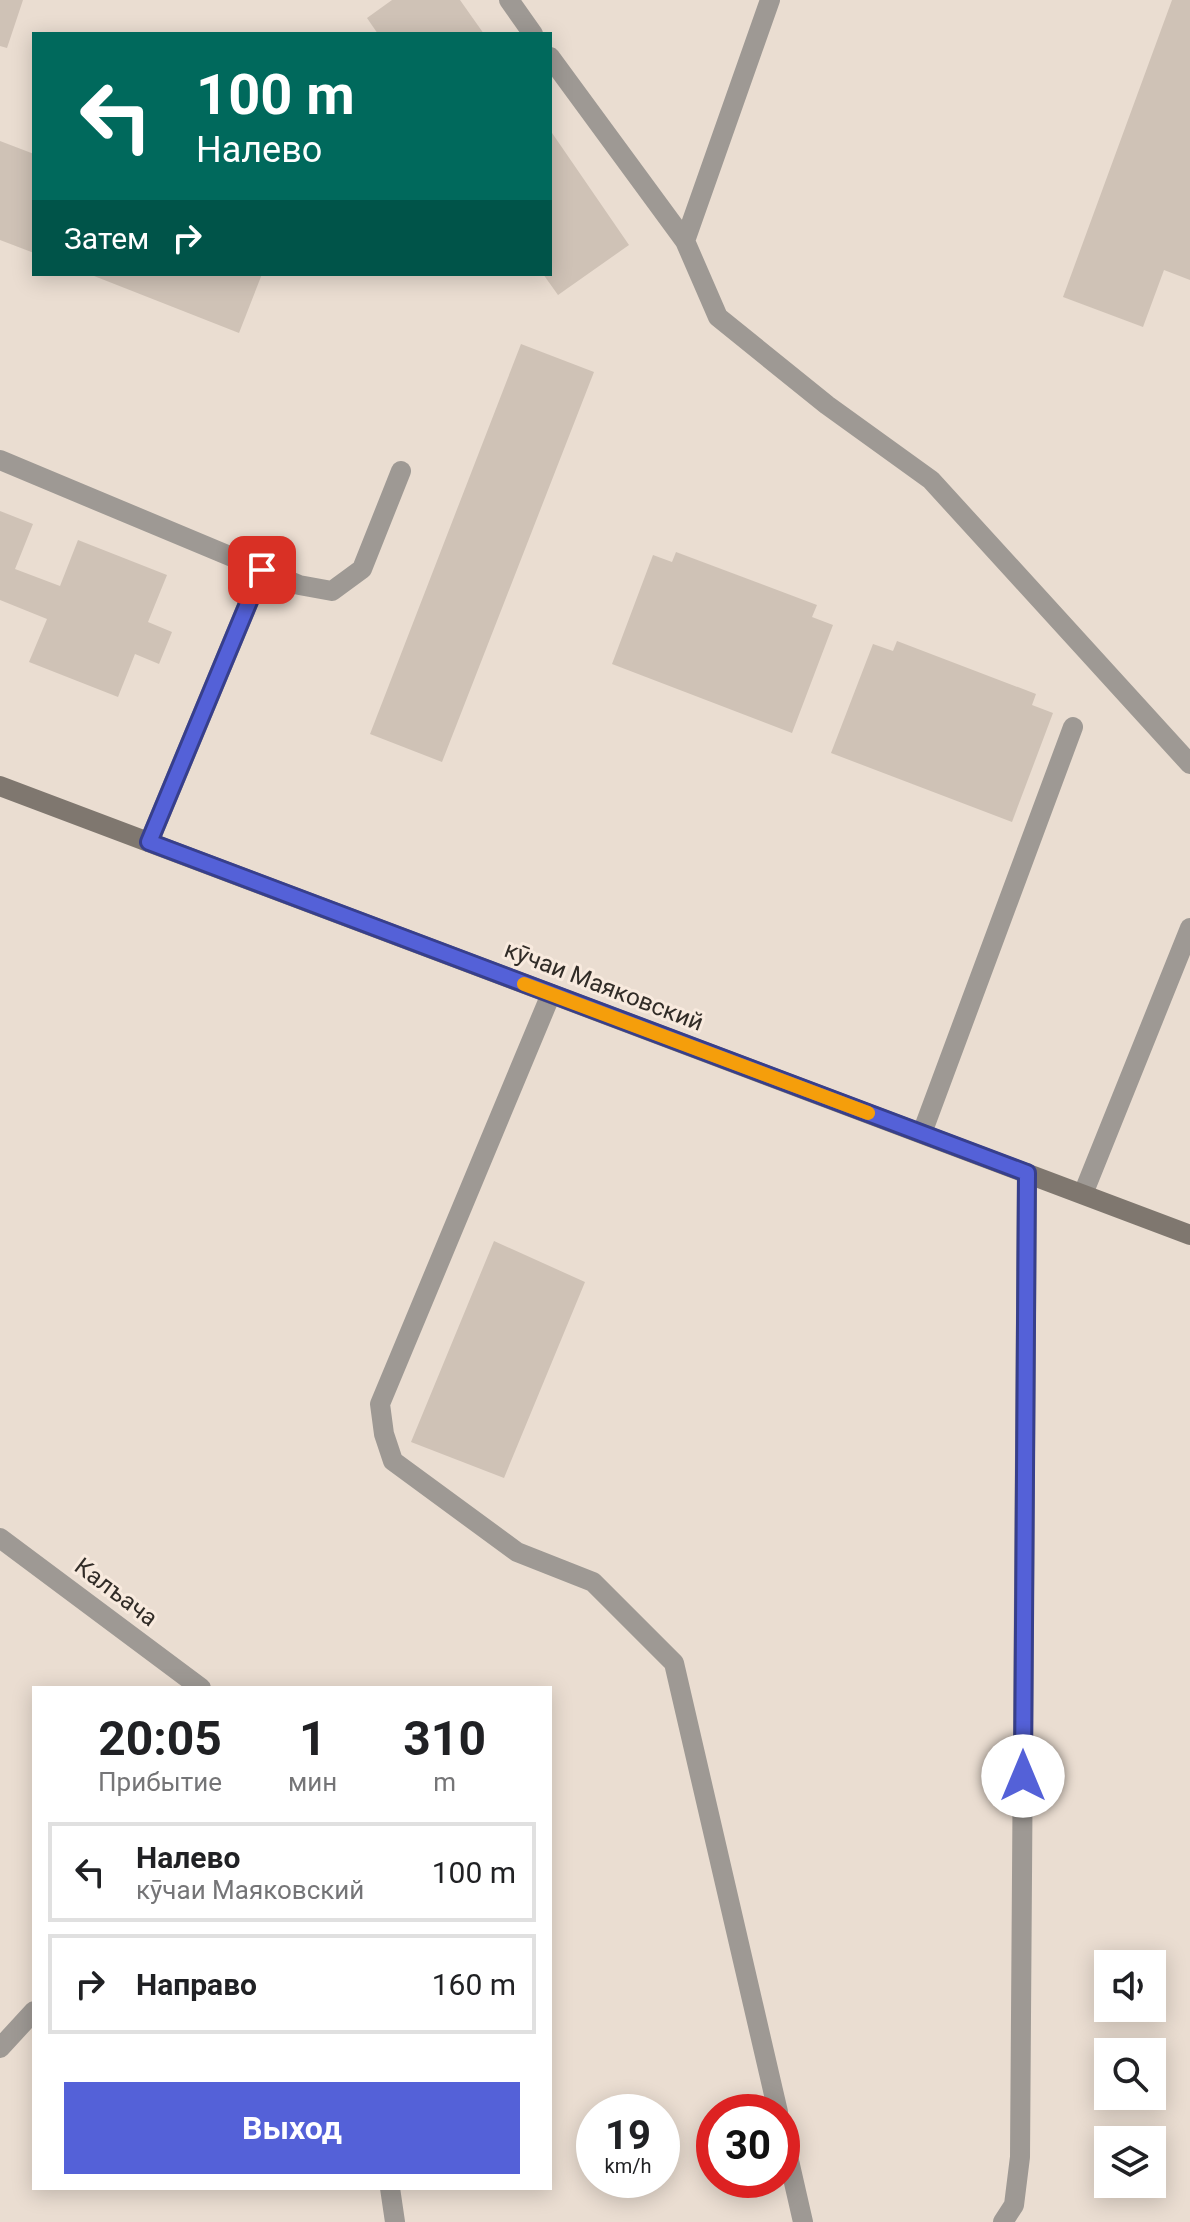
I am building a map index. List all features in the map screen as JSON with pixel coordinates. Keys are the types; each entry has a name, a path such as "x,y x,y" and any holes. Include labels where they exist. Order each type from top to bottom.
{"street":[{"path":"509,0 532,32"},
{"path":"685,241 770,0"},
{"path":"552,60 685,241 718,317 827,405 931,480 1190,764"},
{"path":"0,460 299,585 332,591 362,569 401,471"},
{"path":"149,842 262,570"},
{"path":"922,1133 1073,727"},
{"name":"кӯчаи Маяковский","path":"0,786 1190,1235"},
{"path":"1083,1194 1190,928"},
{"path":"551,994 380,1404 384,1434 393,1461 517,1552 593,1582 674,1663 774,2094"},
{"path":"1003,2222 1014,2205 1020,2157 1027,1173"},
{"name":"Калъача","path":"0,1538 198,1686"},
{"path":"0,2048 32,2013"},
{"path":"390,2190 395,2222"},
{"path":"798,2198 803,2222"}],"building":[{"path":"0,0 23,0 7,48 0,46"},
{"path":"392,0 460,0 483,32 377,32 367,18"},
{"path":"1172,0 1190,0 1190,280 1164,270 1143,327 1063,297"},
{"path":"552,133 629,245 558,295 544,276 552,276"},
{"path":"0,141 32,153 32,252 0,240"},
{"path":"94,276 261,276 239,333"},
{"path":"521,344 594,372 442,762 370,734"},
{"path":"0,511 33,524 15,569 60,586 78,540 167,575 148,622 172,632 159,664 135,654 118,697 29,662 47,619 0,600"},
{"path":"676,552 817,605 812,617 833,625 792,733 612,664 653,555 672,562"},
{"path":"897,641 1036,694 1032,705 1053,713 1012,822 831,753 873,644 893,651"},
{"path":"494,1241 585,1282 504,1478 411,1442"}],"slow traffic":[{"path":"524,984 868,1113"}],"route":[{"path":"262,570 149,842 1027,1173 1023,1776"}]}
